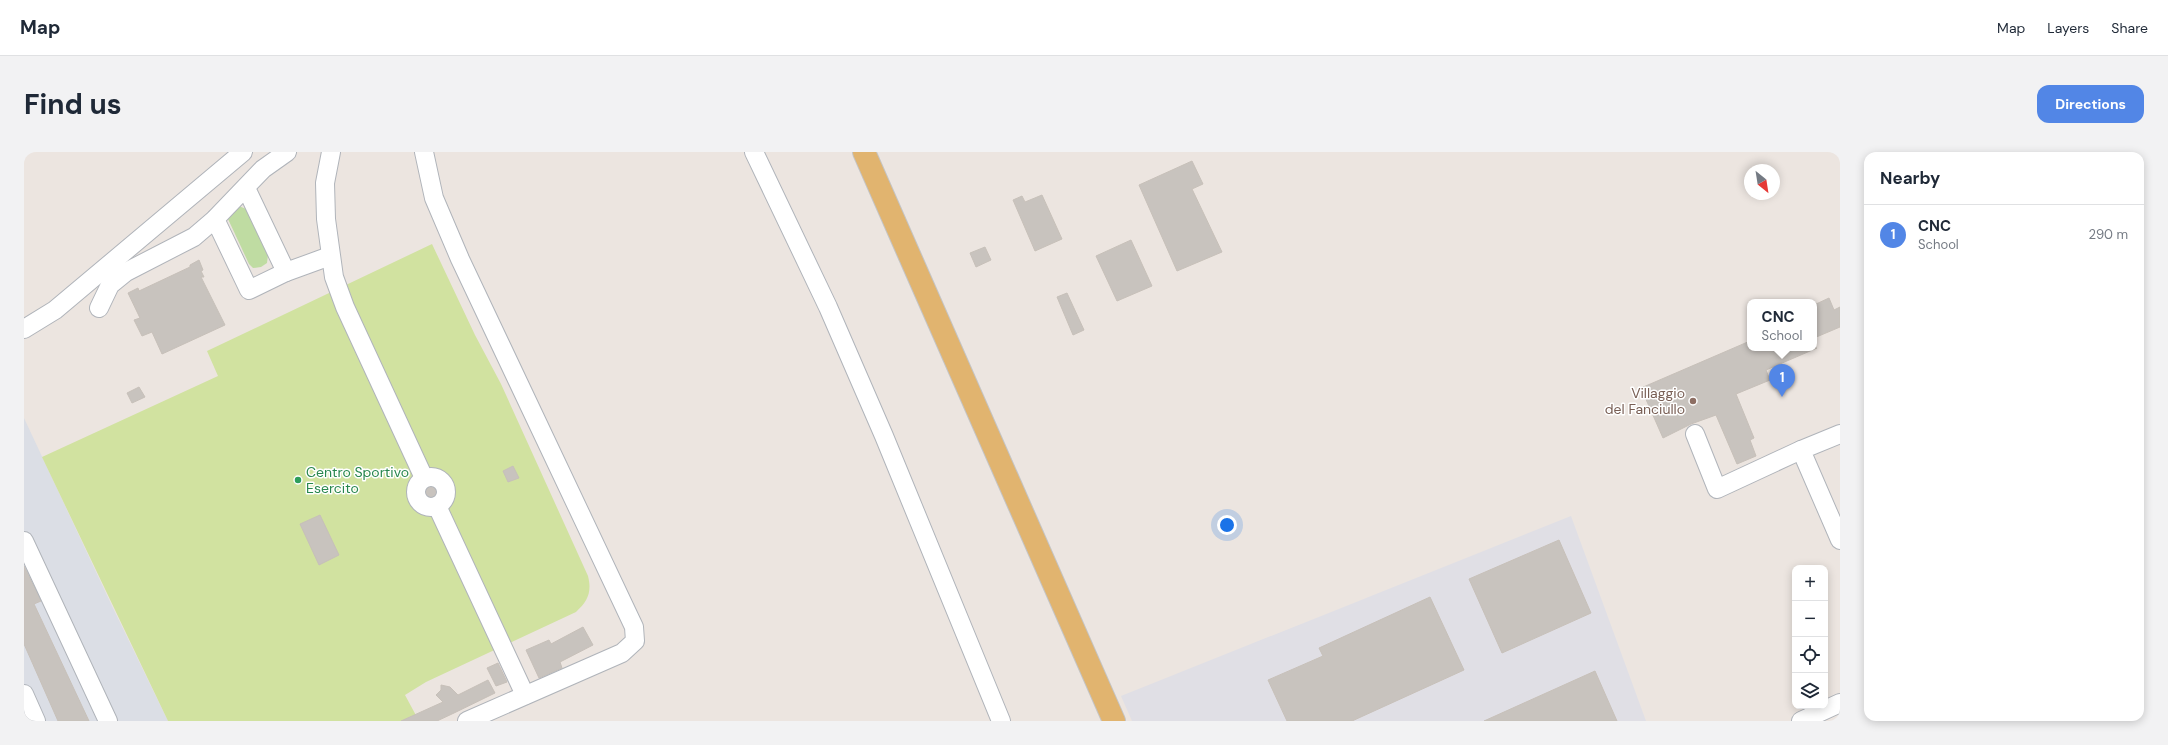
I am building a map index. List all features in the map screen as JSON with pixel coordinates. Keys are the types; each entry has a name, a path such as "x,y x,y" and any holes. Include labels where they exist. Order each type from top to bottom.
{"main road":[{"path":"864,152 1114,721"}],"street":[{"path":"24,329 55,310 243,152"},
{"path":"99,308 110,285 126,272 194,237 215,219 263,170 286,152"},
{"path":"331,152 325,183 326,219 334,277 345,307 424,478 434,477 445,486 446,495 444,500 437,506 525,695"},
{"path":"424,152 434,198 457,253 634,627 635,641 622,653 467,721"},
{"path":"754,152 828,308 881,428 1001,721"},
{"path":"246,188 286,272"},
{"path":"215,219 249,290 286,272 330,256"},
{"path":"1695,434 1717,489 1801,450 1840,434"},
{"path":"1801,450 1840,540"},
{"path":"24,541 108,721"},
{"path":"24,694 36,721"},
{"path":"1801,721 1840,703"}],"shaded area":[{"path":"24,418 112,606 168,721 24,721"},
{"path":"1571,516 1646,721 1132,721 1121,696"}],"green space":[{"path":"239,206 246,209 268,255 267,263 261,267 253,268 249,264 228,219 229,214"},
{"name":"Centro Sportivo Esercito","path":"432,244 475,335 501,384 588,576 590,587 584,604 576,612 426,682 405,695 419,721 168,721 42,457 218,376 207,351"}],"building":[{"path":"1192,161 1203,184 1192,189 1222,252 1177,271 1139,185"},
{"path":"1042,195 1062,239 1035,251 1013,200 1022,196 1025,202"},
{"path":"1131,240 1152,286 1117,301 1096,256"},
{"path":"985,247 991,260 976,267 970,253"},
{"path":"199,260 204,277 201,277 225,325 162,354 152,332 142,336 134,320 140,318 128,293 138,288 139,291 190,267 190,265"},
{"path":"1067,293 1084,330 1073,335 1057,297"},
{"path":"1829,298 1834,310 1840,307 1840,327 1817,337 1817,304"},
{"name":"Villaggio del Fanciullo","path":"1747,342 1747,351 1810,351 1766,370 1770,380 1736,394 1754,438 1750,440 1756,456 1737,464 1716,415 1691,424 1663,438 1641,388"},
{"path":"139,387 145,397 132,403 127,393"},
{"path":"513,466 519,478 508,482 503,471"},
{"path":"433,483 438,485 441,490 438,496 429,499 425,498 422,491 423,488 429,487"},
{"path":"320,515 339,555 319,565 300,524"},
{"path":"1559,540 1591,613 1502,653 1469,579"},
{"path":"24,566 41,601 34,604 89,721 58,721 24,644"},
{"path":"1430,597 1464,670 1352,721 1287,721 1268,680 1323,656 1319,648"},
{"path":"583,627 593,645 560,662 562,668 539,678 526,650 549,640 551,644"},
{"path":"498,663 507,682 496,686 487,668"},
{"path":"1595,671 1617,721 1484,721"},
{"path":"488,680 495,693 454,713 437,721 401,721 443,702 436,695 441,690 441,685 450,687 458,695"}],"place":[{"name":"CNC","path":"1782,397"},
{"name":"Villaggio del Fanciullo","path":"1693,401"},
{"name":"Centro Sportivo Esercito","path":"298,480"}]}
